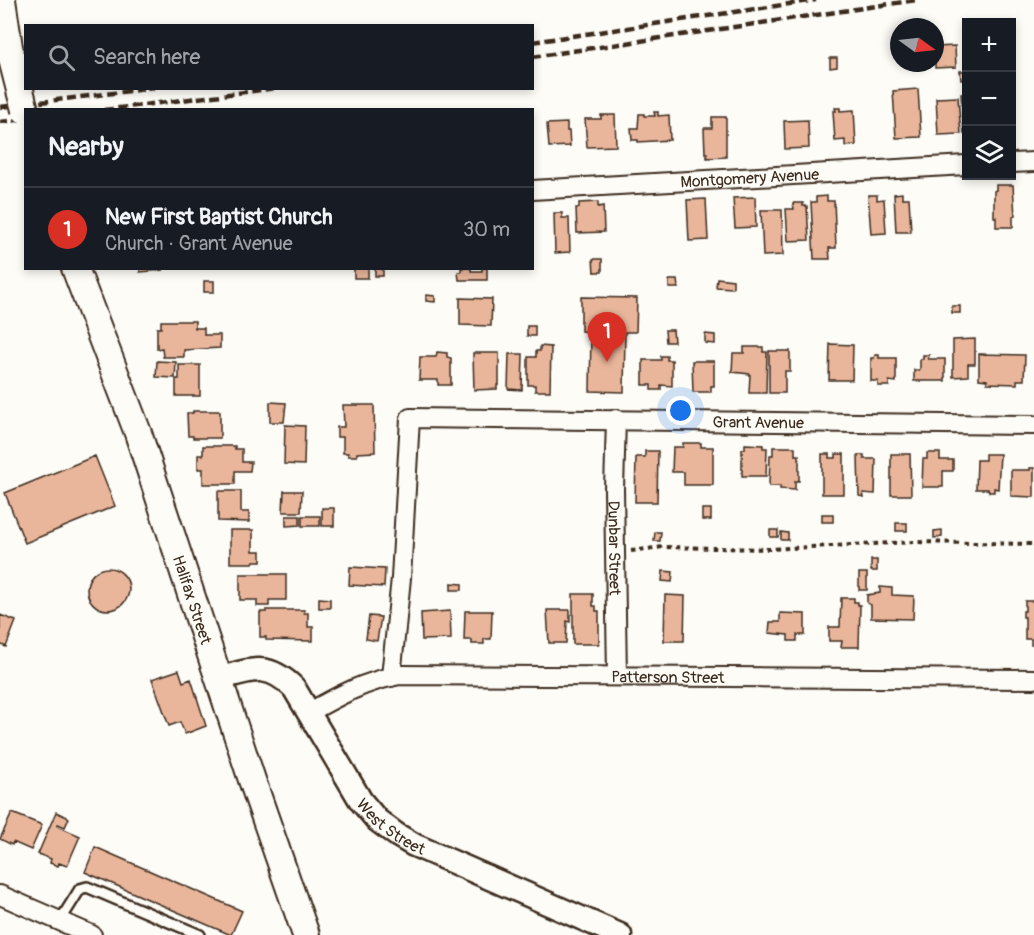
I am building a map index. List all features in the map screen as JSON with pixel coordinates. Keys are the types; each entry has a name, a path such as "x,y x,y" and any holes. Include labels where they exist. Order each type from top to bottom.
{"main road":[{"path":"2,0 9,47 24,108"},
{"name":"Halifax Street","path":"76,270 138,433 218,679 302,923"}],"street":[{"path":"1016,163 1034,162"},
{"name":"Montgomery Avenue","path":"534,190 962,165"},
{"name":"Grant Avenue","path":"391,676 400,590 410,418 1034,424"},
{"name":"Dunbar Street","path":"615,419 617,676"},
{"name":"West Street","path":"218,679 257,668 271,671 284,678 294,688 360,801 377,820 414,845 620,935"},
{"name":"Patterson Street","path":"308,713 342,693 367,682 391,676 1034,679"},
{"path":"0,895 92,935"}],"lane":[{"path":"60,921 80,889 87,887 200,935"}],"path":[{"path":"616,556 639,549 663,547 748,549 914,542 1034,544"}],"building":[{"path":"955,46 956,67 944,68 944,47"},
{"path":"830,58 837,58 837,67 830,68"},
{"path":"918,89 921,137 896,138 893,91"},
{"path":"958,97 961,134 938,135 936,98"},
{"path":"835,108 840,108 840,111 854,110 856,145 845,146 845,140 835,141 833,111 836,111"},
{"path":"654,112 658,112 658,116 669,115 670,140 638,142 638,140 632,140 631,128 638,128 639,114 655,116"},
{"path":"601,115 615,115 616,146 587,147 585,119 601,119"},
{"path":"712,117 726,117 726,157 707,158 707,153 705,153 704,128 712,128"},
{"path":"808,120 809,148 785,149 784,121"},
{"path":"567,123 570,146 549,147 547,124"},
{"path":"996,185 1013,185 1015,216 1013,216 1013,227 996,227 994,191"},
{"path":"902,193 902,198 909,198 911,232 896,232 894,194"},
{"path":"868,195 877,195 877,200 884,199 886,233 871,234"},
{"path":"827,196 827,201 834,201 836,248 829,248 830,259 814,259 811,202 816,202 816,197"},
{"path":"755,197 756,227 735,228 733,198"},
{"path":"706,199 708,240 689,241 687,200"},
{"path":"598,202 598,207 603,206 604,232 577,233 576,208 579,208 579,203"},
{"path":"793,203 803,203 803,206 807,206 809,240 788,241 786,209 794,209"},
{"path":"761,210 782,210 783,255 763,256"},
{"path":"554,213 562,213 562,218 569,218 570,252 555,253"},
{"path":"593,259 602,259 602,272 594,272"},
{"path":"140,270 163,270 140,272"},
{"path":"354,270 368,270 368,278 354,278"},
{"path":"375,270 383,270 383,276 375,276"},
{"path":"461,270 487,270 487,280 459,280 458,272"},
{"path":"717,278 733,280 733,288 716,287"},
{"path":"669,280 677,280 678,288 669,288"},
{"path":"204,281 214,281 214,292 204,292"},
{"path":"426,295 435,296 435,302 426,301"},
{"path":"581,297 637,298 636,332 625,332 624,392 590,391 591,332 581,331"},
{"path":"460,298 492,299 491,326 460,325"},
{"path":"952,306 960,306 960,313 952,313"},
{"path":"161,321 195,321 195,328 204,328 204,335 220,335 220,348 184,350 184,357 163,357 162,348 157,349 157,328 161,328"},
{"path":"527,326 535,326 535,336 527,336"},
{"path":"665,330 673,330 674,342 666,342"},
{"path":"705,334 715,335 715,344 705,343"},
{"path":"975,339 975,364 968,364 968,376 953,377 953,340"},
{"path":"830,344 853,345 852,380 829,380"},
{"path":"540,346 551,347 550,391 535,391 535,385 528,385 528,357 536,357 536,351 540,351"},
{"path":"744,347 763,347 763,352 767,352 766,393 749,393 750,374 732,372 733,353 744,353"},
{"path":"769,351 790,351 790,371 785,371 785,393 769,393"},
{"path":"437,352 447,353 447,357 451,358 451,385 438,385 438,380 419,380 420,357 436,357"},
{"path":"473,353 499,353 497,389 474,390"},
{"path":"509,354 523,354 522,390 508,389"},
{"path":"979,354 1025,355 1024,380 1017,380 1017,384 987,383 987,380 979,379"},
{"path":"879,355 879,358 896,358 896,382 889,381 889,386 878,386 878,381 871,381 871,358"},
{"path":"923,355 929,355 928,359 945,359 945,381 914,381 914,370 920,370 920,359 923,359"},
{"path":"661,356 667,356 667,360 672,360 672,386 661,385 661,390 651,390 651,385 643,385 643,360 661,360"},
{"path":"157,361 176,362 175,378 156,377"},
{"path":"692,361 714,361 714,386 711,386 711,392 693,392"},
{"path":"179,365 200,365 200,396 176,396"},
{"path":"270,402 286,403 284,422 270,422"},
{"path":"343,405 374,405 375,452 357,453 357,456 348,456 348,453 343,453 343,437 337,437 337,427 344,427"},
{"path":"193,411 220,411 220,438 188,436 187,413 193,413"},
{"path":"285,425 305,426 304,465 284,464"},
{"path":"683,443 701,443 701,447 713,447 713,485 684,485 684,472 672,472 673,447 683,447"},
{"path":"745,444 763,445 763,448 767,448 766,476 742,476 742,449 745,449"},
{"path":"203,446 235,446 235,449 242,449 242,462 251,462 250,471 235,471 235,484 203,484 203,469 198,469 198,455 203,455"},
{"path":"773,447 795,447 795,455 799,455 799,481 795,481 795,490 769,486 770,455 773,455"},
{"path":"645,451 658,451 657,502 635,502 636,457 645,457"},
{"path":"927,453 940,453 940,460 953,460 953,471 943,471 943,487 922,487 923,459 927,459"},
{"path":"822,454 829,454 829,458 836,458 836,454 844,454 844,494 822,494"},
{"path":"891,454 910,454 911,495 891,495"},
{"path":"985,454 1000,454 998,489 994,488 994,492 989,492 988,489 976,489 977,460 985,460"},
{"path":"858,455 864,455 864,459 876,459 875,494 863,493 864,497 859,496"},
{"path":"95,456 115,506 25,543 5,493"},
{"path":"1034,468 1034,497 1011,496 1011,470 1030,470"},
{"path":"218,491 241,491 241,512 249,512 249,522 218,521"},
{"path":"284,491 302,491 301,512 283,512"},
{"path":"322,508 334,508 334,526 322,526"},
{"path":"702,509 711,509 711,520 702,520"},
{"path":"822,514 833,514 833,522 822,522"},
{"path":"286,516 300,516 300,525 286,526"},
{"path":"302,516 320,516 320,526 302,526"},
{"path":"896,523 907,523 907,531 896,531"},
{"path":"230,530 253,530 253,551 261,551 261,561 230,563"},
{"path":"770,530 778,530 778,537 770,537"},
{"path":"942,530 942,537 934,538 934,531"},
{"path":"655,532 661,532 660,541 654,541"},
{"path":"781,532 788,533 788,540 781,540"},
{"path":"871,560 877,560 877,571 871,571"},
{"path":"350,567 385,569 384,587 349,585"},
{"path":"108,568 116,569 123,574 128,581 128,597 123,604 116,609 108,610 100,609 93,604 88,597 87,589 88,581 93,574 100,569"},
{"path":"663,571 673,572 672,582 662,581"},
{"path":"859,573 867,573 867,590 859,590"},
{"path":"240,574 286,574 286,600 269,600 269,606 257,606 257,600 240,600"},
{"path":"451,583 462,584 462,590 451,590"},
{"path":"880,587 892,588 892,595 914,596 913,619 871,618 871,605 867,603 867,595 880,593"},
{"path":"573,594 593,594 593,606 596,606 596,611 599,611 599,644 573,644"},
{"path":"665,595 685,596 684,641 664,641"},
{"path":"319,598 330,599 330,608 319,608"},
{"path":"841,598 854,598 854,602 860,605 859,647 841,647 842,641 829,641 829,627 840,627"},
{"path":"1025,601 1034,601 1034,645 1031,645 1031,639 1025,639 1023,611 1025,611"},
{"path":"266,610 304,610 304,613 308,613 308,627 313,627 313,641 266,640 266,637 260,637 260,612 266,612"},
{"path":"547,610 570,610 566,643 549,643"},
{"path":"450,611 451,639 422,640 421,613"},
{"path":"465,611 492,611 491,639 484,639 484,644 472,644 472,640 464,640"},
{"path":"780,613 805,614 805,635 797,635 797,641 788,641 788,635 769,633 770,622 780,622"},
{"path":"0,615 16,621 6,647 0,644"},
{"path":"369,616 381,617 377,641 366,639"},
{"path":"179,670 183,682 191,679 206,726 185,734 180,722 169,726 152,679"},
{"path":"56,812 69,818 65,827 58,824 57,826 80,836 67,866 50,863 51,859 38,854"},
{"path":"12,813 42,825 31,850 0,839"},
{"path":"95,847 242,911 231,935 85,872"}],"railway":[{"path":"534,42 816,0"},
{"path":"534,57 917,0"},
{"path":"0,107 138,90"},
{"path":"120,108 260,90"},
{"path":"0,122 24,119"}],"place":[{"name":"New First Baptist Church","path":"607,362"}]}
